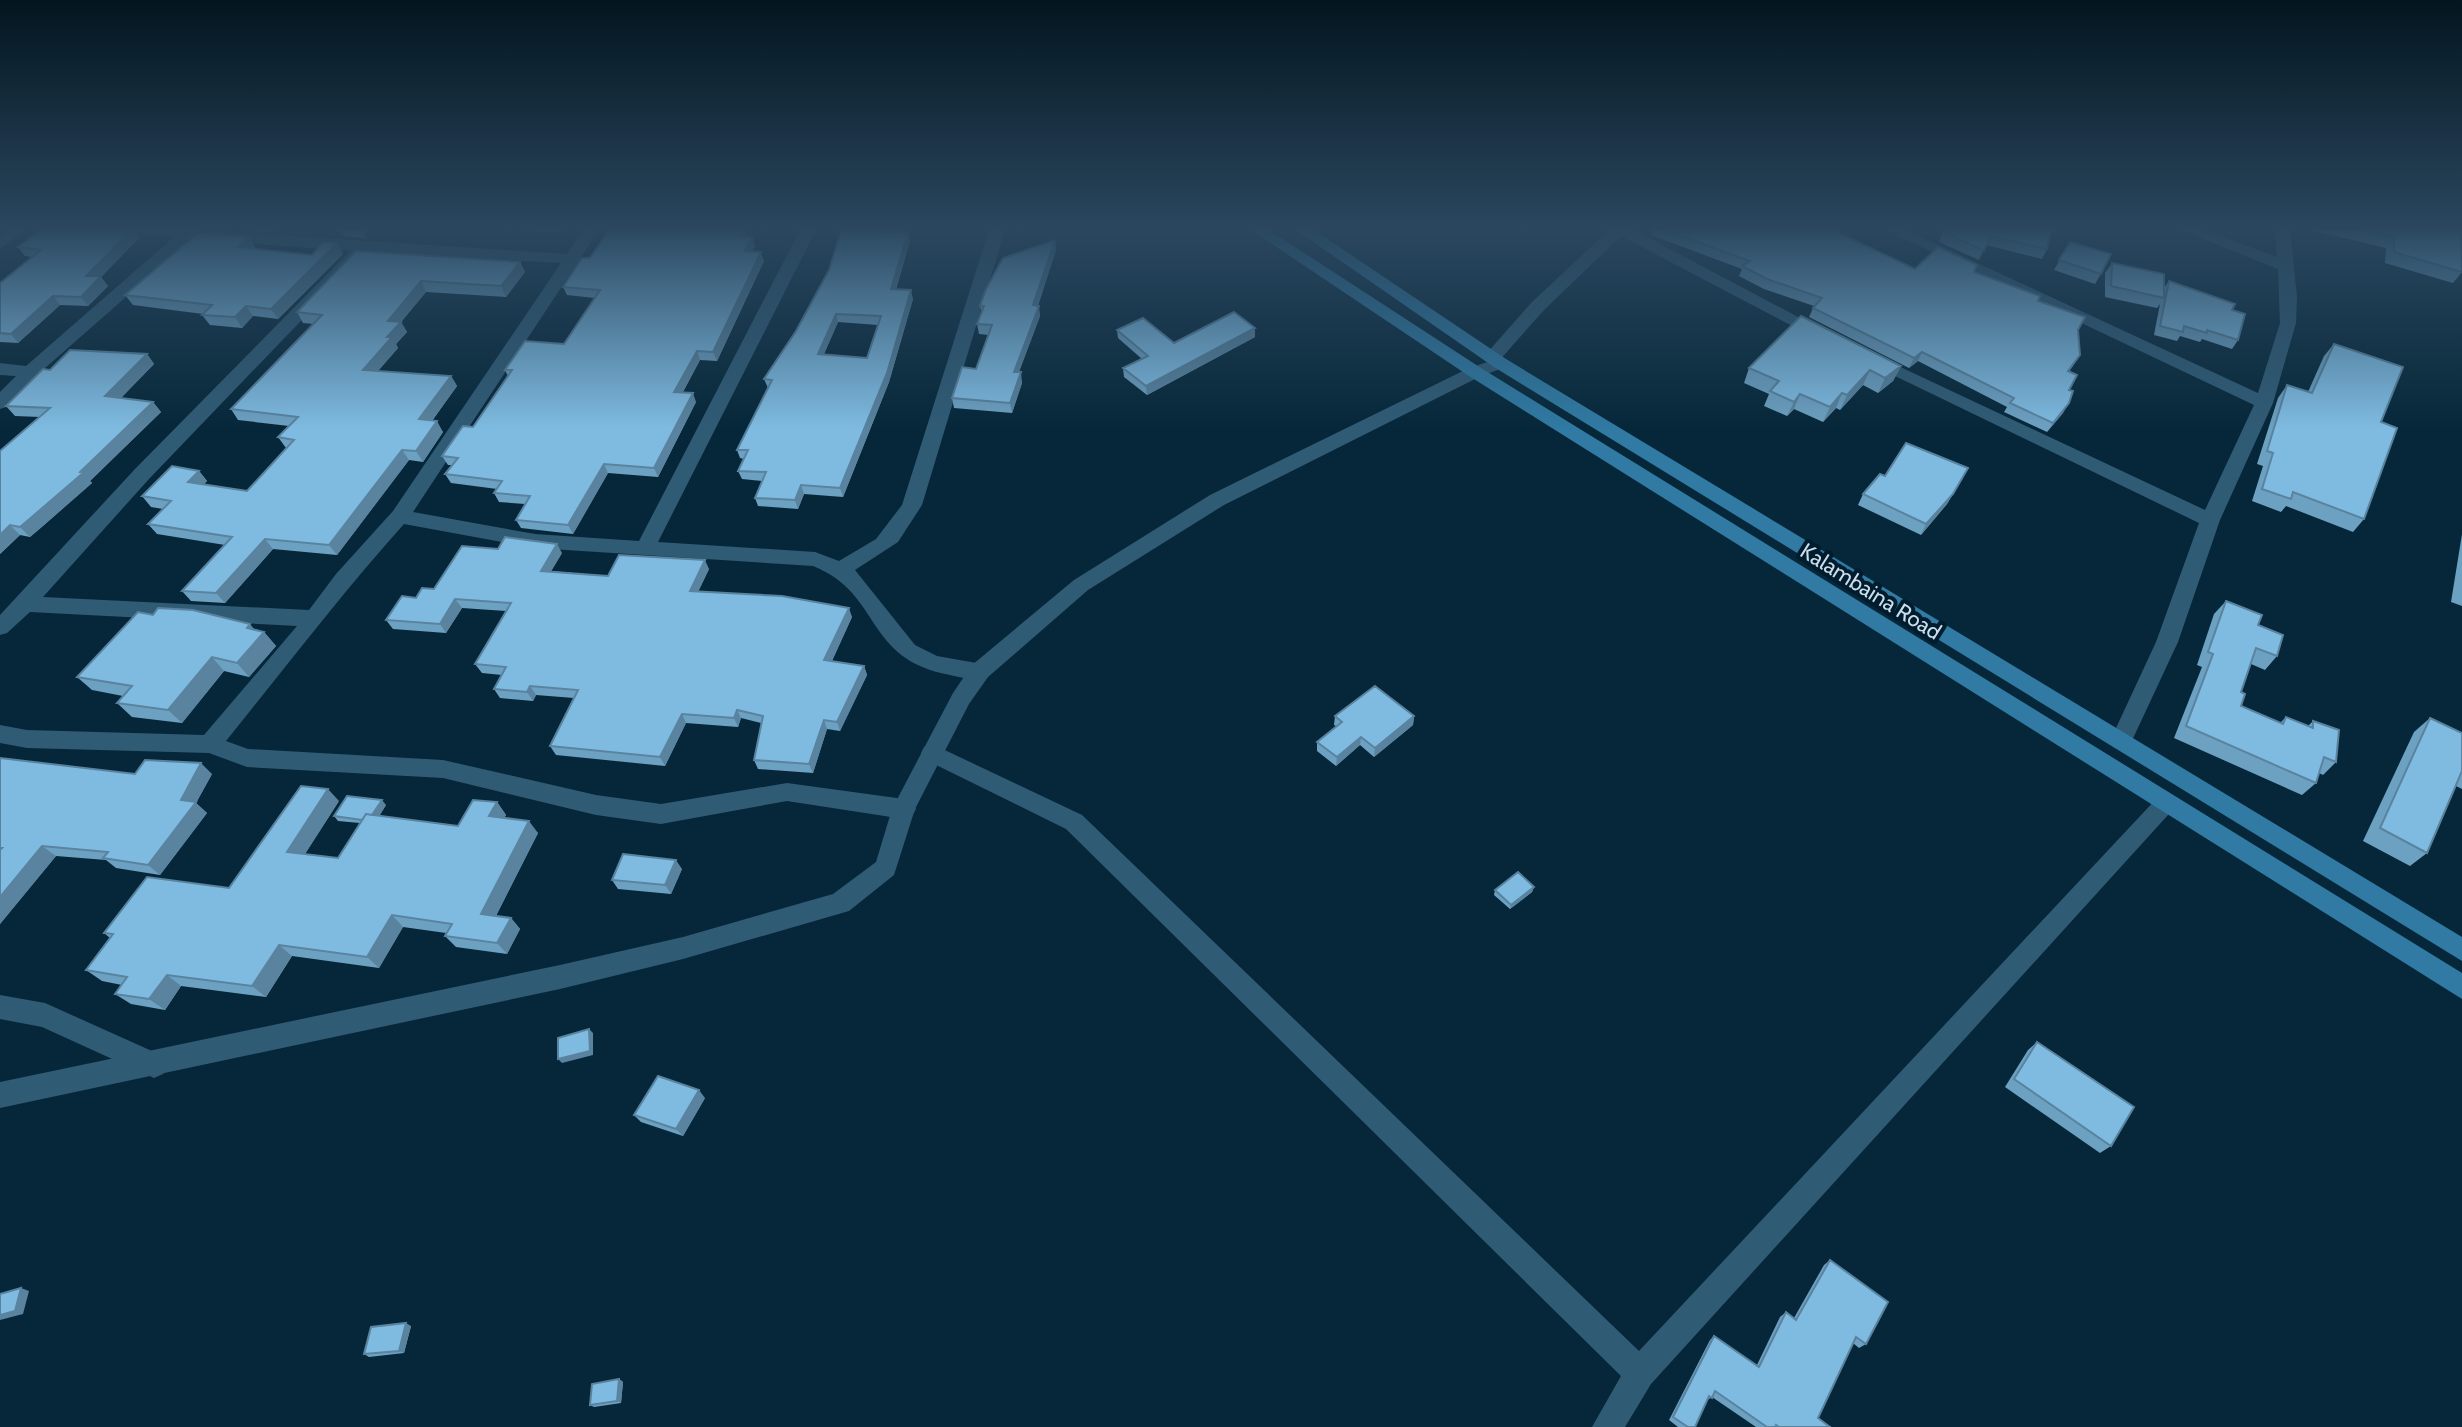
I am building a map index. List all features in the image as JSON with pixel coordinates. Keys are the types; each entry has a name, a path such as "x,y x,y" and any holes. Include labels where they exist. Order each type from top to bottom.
{"main road":[{"name":"Kalambaina Road","path":"1373,297 2121,741 2462,950"},
{"name":"Kalambaina Road","path":"1396,297 1489,364 2166,804 2462,987"}],"street":[{"path":"0,403 30,372 116,297"},
{"path":"0,627 25,604 142,474 315,297"},
{"path":"210,744 315,618 343,579 400,516 546,297"},
{"path":"645,548 774,297"},
{"path":"842,568 883,546 898,532 912,505 976,297"},
{"path":"0,1095 154,1065 683,948 840,903 886,868 904,809 932,753 980,671 1081,585 1217,500 1489,364 1548,297"},
{"path":"1749,297 1848,348 2210,520"},
{"path":"2036,297 2264,403"},
{"path":"2121,741 2167,642 2210,520 2264,403 2288,323 2287,297"},
{"path":"0,369 30,372"},
{"path":"400,516 535,541 815,559 842,568 866,591 877,615 901,646 924,660 952,668 980,671"},
{"path":"25,604 260,618 315,618"},
{"path":"0,734 27,739 210,744 247,758 443,769 596,805 661,814 787,792 904,809"},
{"path":"932,753 1074,822 1640,1373"},
{"path":"1608,1427 1640,1373 2166,804"},
{"path":"0,1007 45,1015 154,1065"}],"building":[{"path":"0,297 52,297 11,334 0,333"},
{"path":"139,297 283,297 271,309 246,306 235,317 202,315 212,305"},
{"path":"312,297 408,297 388,321 401,322 387,337 392,337 363,370 451,376 419,419 437,421 416,451 402,450 329,545 265,539 216,593 182,591 232,537 148,524 171,501 142,496 172,466 199,471 188,482 247,491 294,440 278,437 298,417 231,409 322,315 297,312"},
{"path":"596,297 740,297 713,352 697,351 674,392 693,393 654,468 604,464 568,525 516,520 530,496 494,493 502,481 445,474 458,458 442,456 463,426 473,427 512,370 505,370 525,341 564,344"},
{"path":"815,297 909,297 887,373 840,488 801,485 795,500 755,498 766,472 738,471 748,450 737,450 772,380 764,379","holes":["836,314 881,316 867,358 818,354"]},
{"path":"983,297 1036,297 1033,305 1039,306 1014,372 1021,372 1010,403 952,398 962,367 976,369 992,325 977,324 984,306 980,306"},
{"path":"1818,297 2040,297 2038,301 2085,317 2078,330 2080,355 2068,371 2077,375 2069,390 2073,391 2069,403 2053,423 2010,403 2014,398 1922,352 1914,358 1813,308 1822,298"},
{"path":"2166,297 2214,297 2235,304 2232,310 2245,314 2238,340 2207,330 2207,333 2184,326 2183,332 2160,326"},
{"path":"1234,312 1255,328 1146,386 1123,368 1148,356 1117,330 1143,318 1174,343"},
{"path":"1801,316 1901,366 1885,378 1870,370 1847,395 1842,393 1830,407 1800,394 1794,402 1770,391 1779,381 1749,368"},
{"path":"2334,344 2403,367 2381,422 2397,428 2364,519 2293,492 2291,499 2262,489 2273,453 2267,451 2287,385 2312,393"},
{"path":"70,350 147,354 105,396 153,402 80,472 83,473 20,527 10,525 0,535 0,451 50,408 6,406 43,369 50,370"},
{"path":"1906,443 1968,468 1953,494 1926,524 1863,494 1880,474 1885,476"},
{"path":"505,537 557,544 541,571 608,576 619,555 705,560 690,591 782,596 849,608 824,660 864,666 837,722 824,720 809,764 754,760 763,716 737,710 734,718 682,714 660,757 550,746 578,690 530,686 527,692 494,689 506,667 475,664 511,603 455,599 440,624 386,620 402,596 416,598 422,588 434,589 462,546 498,549"},
{"path":"2226,601 2262,615 2258,625 2283,635 2277,656 2256,648 2241,692 2245,694 2241,706 2283,724 2286,717 2313,728 2313,721 2339,730 2336,762 2324,757 2316,783 2186,726 2213,654 2208,652"},
{"path":"158,608 193,610 250,624 247,628 264,632 237,663 212,657 168,710 117,703 132,686 77,677 138,612 153,615"},
{"path":"1375,686 1414,716 1375,748 1361,737 1337,757 1317,742 1342,722 1335,716"},
{"path":"2430,718 2462,733 2462,771 2427,853 2380,828"},
{"path":"0,758 135,774 145,760 201,763 181,800 196,802 148,865 103,858 108,852 42,846 0,897"},
{"path":"301,786 328,789 287,852 338,858 366,814 458,826 473,800 497,802 489,816 529,821 481,914 511,918 497,943 445,936 452,924 392,915 367,957 279,945 252,986 167,975 149,999 115,994 127,977 86,970 113,934 104,933 147,877 229,888"},
{"path":"347,796 382,800 372,815 366,814 362,820 334,816"},
{"path":"623,854 676,860 665,885 612,880"},
{"path":"1518,872 1534,887 1511,905 1495,890"},
{"path":"589,1029 590,1051 558,1059 558,1038"},
{"path":"2037,1042 2134,1107 2111,1146 2014,1079"},
{"path":"658,1076 699,1090 676,1129 634,1115"},
{"path":"1830,1260 1888,1302 1866,1344 1856,1337 1818,1418 1830,1427 1767,1427 1715,1391 1712,1398 1709,1396 1695,1427 1688,1427 1673,1417 1714,1336 1759,1367 1786,1312 1796,1320"},
{"path":"21,1288 15,1311 0,1315 0,1294"},
{"path":"406,1323 399,1351 364,1354 371,1327"},
{"path":"619,1379 617,1401 590,1405 592,1384"}]}
